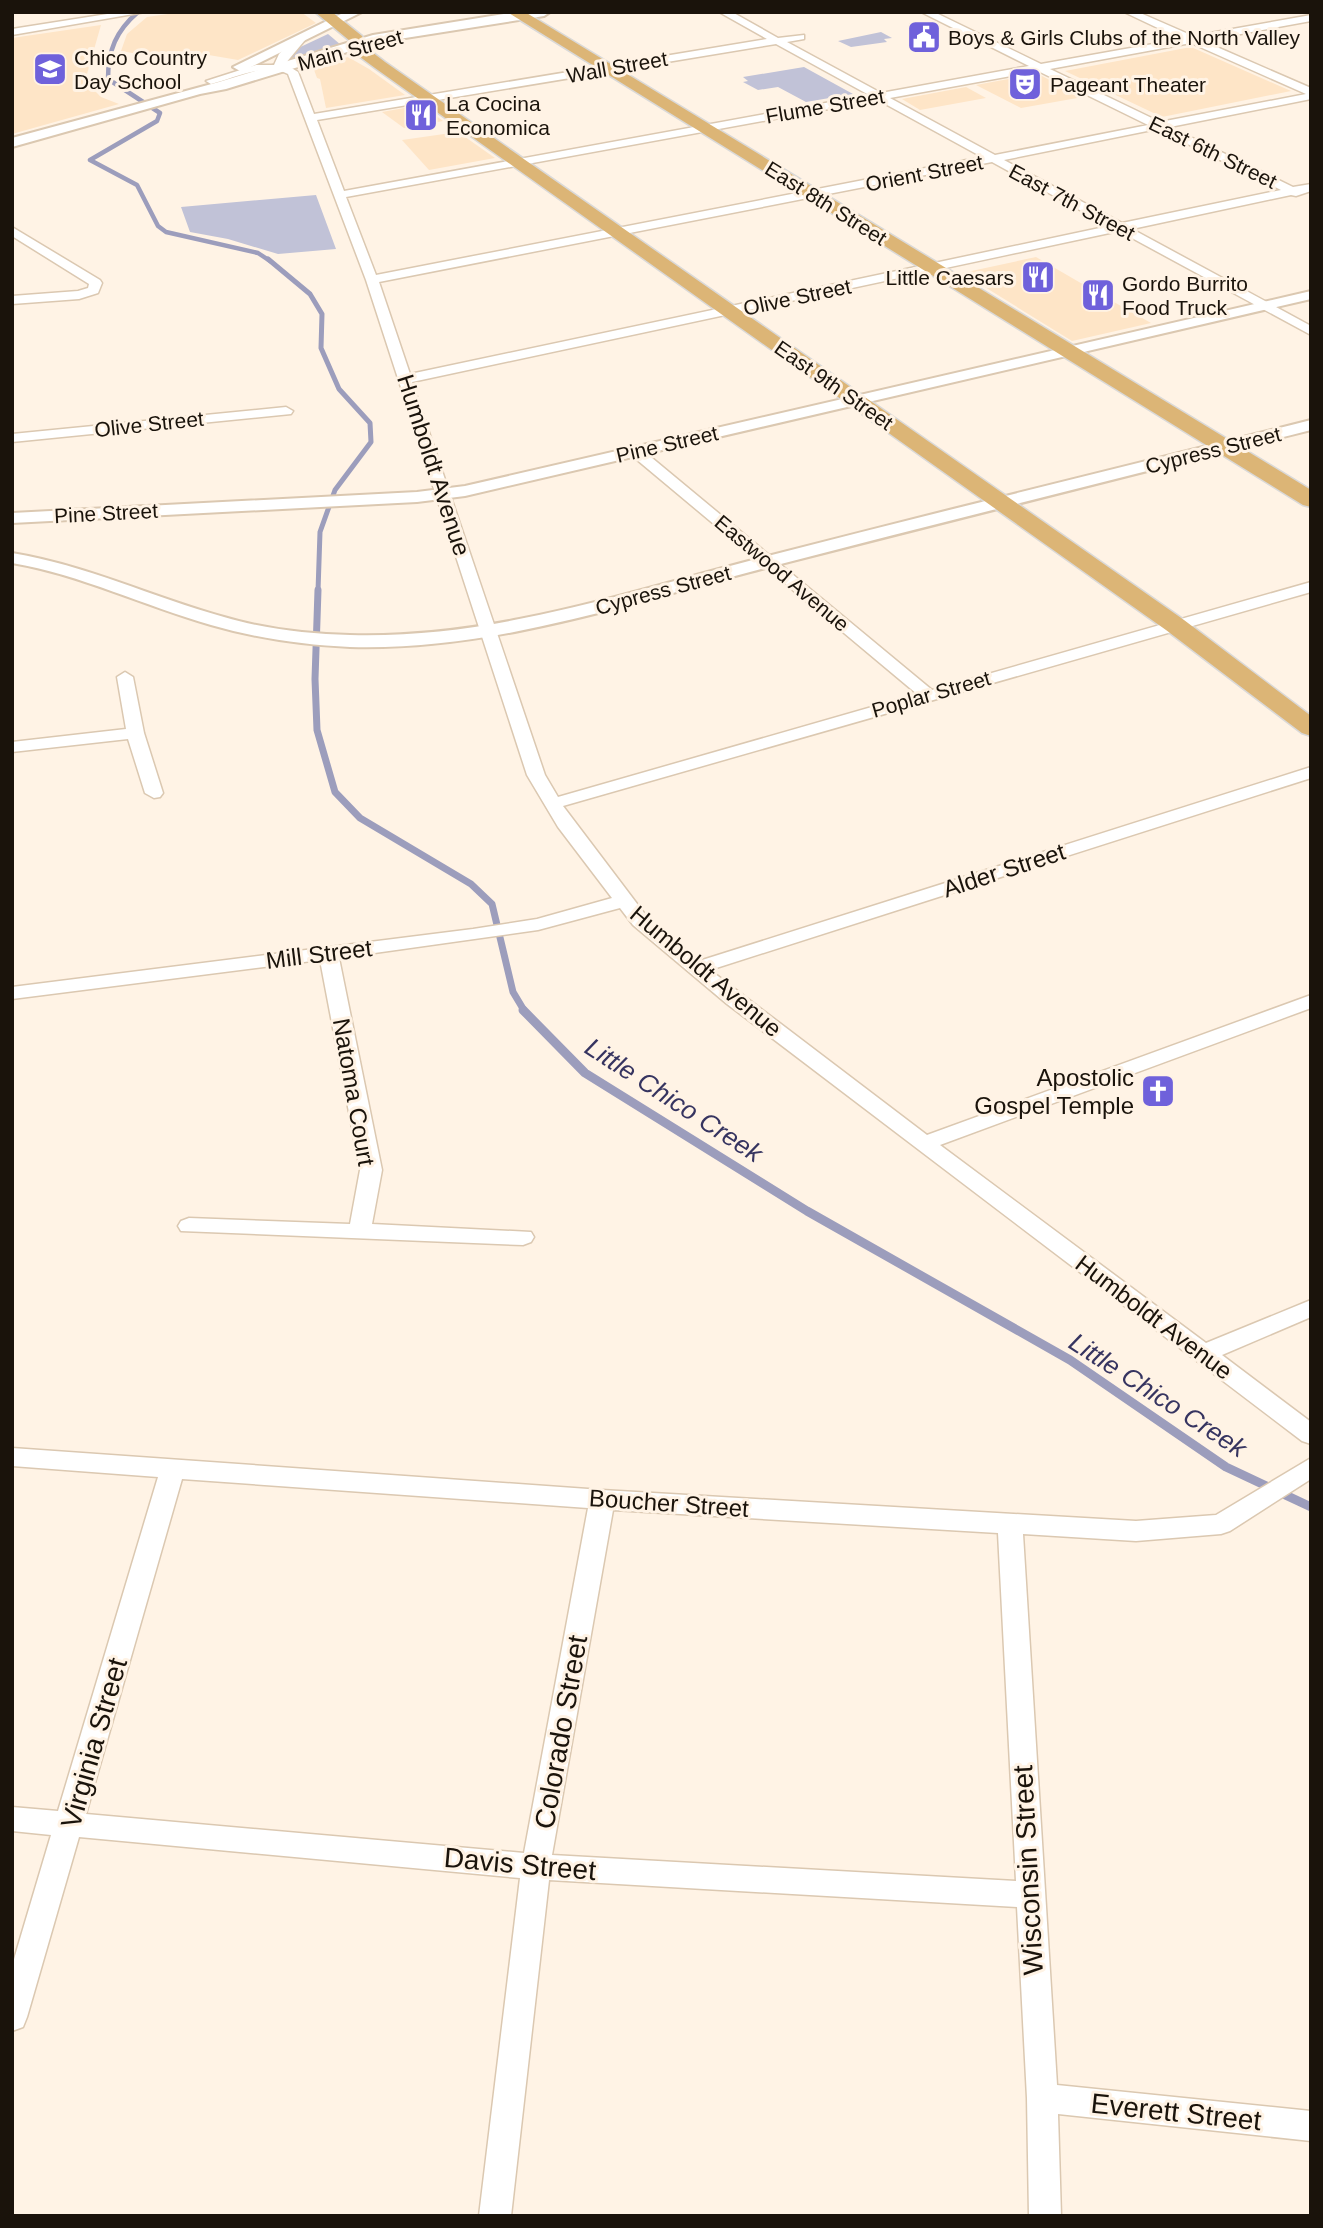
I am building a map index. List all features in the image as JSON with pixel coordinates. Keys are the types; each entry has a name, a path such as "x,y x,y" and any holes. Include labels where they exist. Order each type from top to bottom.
{"main road":[{"name":"East 9th Street","path":"322,12 357,39 369,57 1175,625 1311,728"},
{"path":"198,90 211,81 356,12"},
{"name":"Main Street","path":"12,143 286,68 378,38 517,14 544,12"},
{"name":"East 8th Street","path":"517,14 1311,500"}],"street":[{"path":"12,32 140,12"},
{"name":"East 7th Street","path":"724,12 1311,331"},
{"path":"925,15 944,12"},
{"path":"1129,12 1311,94"},
{"name":"East 6th Street","path":"925,15 1040,67 1311,200"},
{"name":"Flume Street","path":"339,195 1311,18"},
{"name":"Wall Street","path":"310,118 800,37"},
{"path":"286,68 279,65 281,58 301,38"},
{"path":"211,81 256,68 286,68"},
{"name":"Humboldt Avenue","path":"286,68 293,72 372,280 536,775 552,804 623,901 640,921 734,1000 1311,1435"},
{"name":"Orient Street","path":"372,280 993,160 1311,94"},
{"name":"Olive Street","path":"406,379 1311,187"},
{"path":"12,231 96,283 94,290 79,295 12,300"},
{"name":"Pine Street","path":"12,518 443,494 1311,295"},
{"name":"Olive Street","path":"12,438 286,411"},
{"name":"Cypress Street","path":"12,558 93,578 215,620 284,635 397,642 491,633 530,626 769,561 1311,425"},
{"name":"Eastwood Avenue","path":"635,451 928,695"},
{"name":"Poplar Street","path":"552,804 1311,587"},
{"path":"125,677 135,733 154,793"},
{"path":"12,747 135,733"},
{"name":"Alder Street","path":"696,968 1311,772"},
{"name":"Mill Street","path":"12,993 473,935 538,924 623,901"},
{"name":"Natoma Court","path":"328,953 371,1170 360,1231"},
{"path":"925,1143 1311,1001"},
{"path":"189,1226 523,1237"},
{"path":"1203,1354 1311,1308"},
{"name":"Boucher Street","path":"12,1457 602,1500 1136,1531 1222,1524 1311,1468"},
{"name":"Virginia Street","path":"12,2017 71,1824 173,1468"},
{"name":"Colorado Street","path":"495,2216 536,1867 602,1500"},
{"name":"Wisconsin Street","path":"1010,1524 1042,2098 1045,2216"},
{"name":"Davis Street","path":"12,1818 536,1867 1029,1895"},
{"name":"Everett Street","path":"1042,2098 1311,2126"}],"shaded area":[{"path":"182,12 301,12 316,23 238,60 191,52 172,60 121,51 127,34 147,17"},
{"name":"Chico Country Day School","path":"101,25 85,81 101,97 119,104 12,134 12,38"},
{"path":"881,32 892,38 884,39 887,42 851,47 838,41"},
{"path":"328,34 341,45 285,60 294,50"},
{"path":"1191,47 1291,91 1162,117 1065,71"},
{"path":"348,57 405,95 326,108 320,79 313,67"},
{"path":"804,67 853,94 806,102 778,87 758,90 743,82 748,81 743,77"},
{"path":"1030,75 1042,76 1083,97 1021,108 976,85"},
{"path":"966,87 986,98 920,110 902,99"},
{"path":"421,105 443,121 404,128 382,112"},
{"path":"458,132 495,158 429,170 402,140"},
{"path":"316,195 336,249 278,254 228,239 190,232 181,207"},
{"path":"1036,257 1151,323 1072,341 962,273"}],"waterway":[{"name":"Little Chico Creek","path":"138,12 124,26 115,42 108,79 160,113 157,121 90,160 137,185 158,226 166,232 258,253 270,261"},
{"name":"Little Chico Creek","path":"268,259 310,294 322,314 321,348 339,389 370,423 371,442 335,490 320,532 318,591"},
{"name":"Little Chico Creek","path":"318,590 315,679 317,730 335,792 360,818 471,884 492,904 513,992 525,1012"},
{"name":"Little Chico Creek","path":"523,1010 585,1073 807,1211 1070,1360 1226,1467 1311,1507"}],"place":[{"name":"Boys & Girls Clubs of the North Valley","path":"924,37"},
{"name":"Chico Country Day School","path":"50,69"},
{"name":"Pageant Theater","path":"1025,84"},
{"name":"La Cocina Economica","path":"421,115"},
{"name":"Little Caesars","path":"1038,277"},
{"name":"Gordo Burrito Food Truck","path":"1098,295"},
{"name":"Apostolic Gospel Temple","path":"1158,1091"}]}
